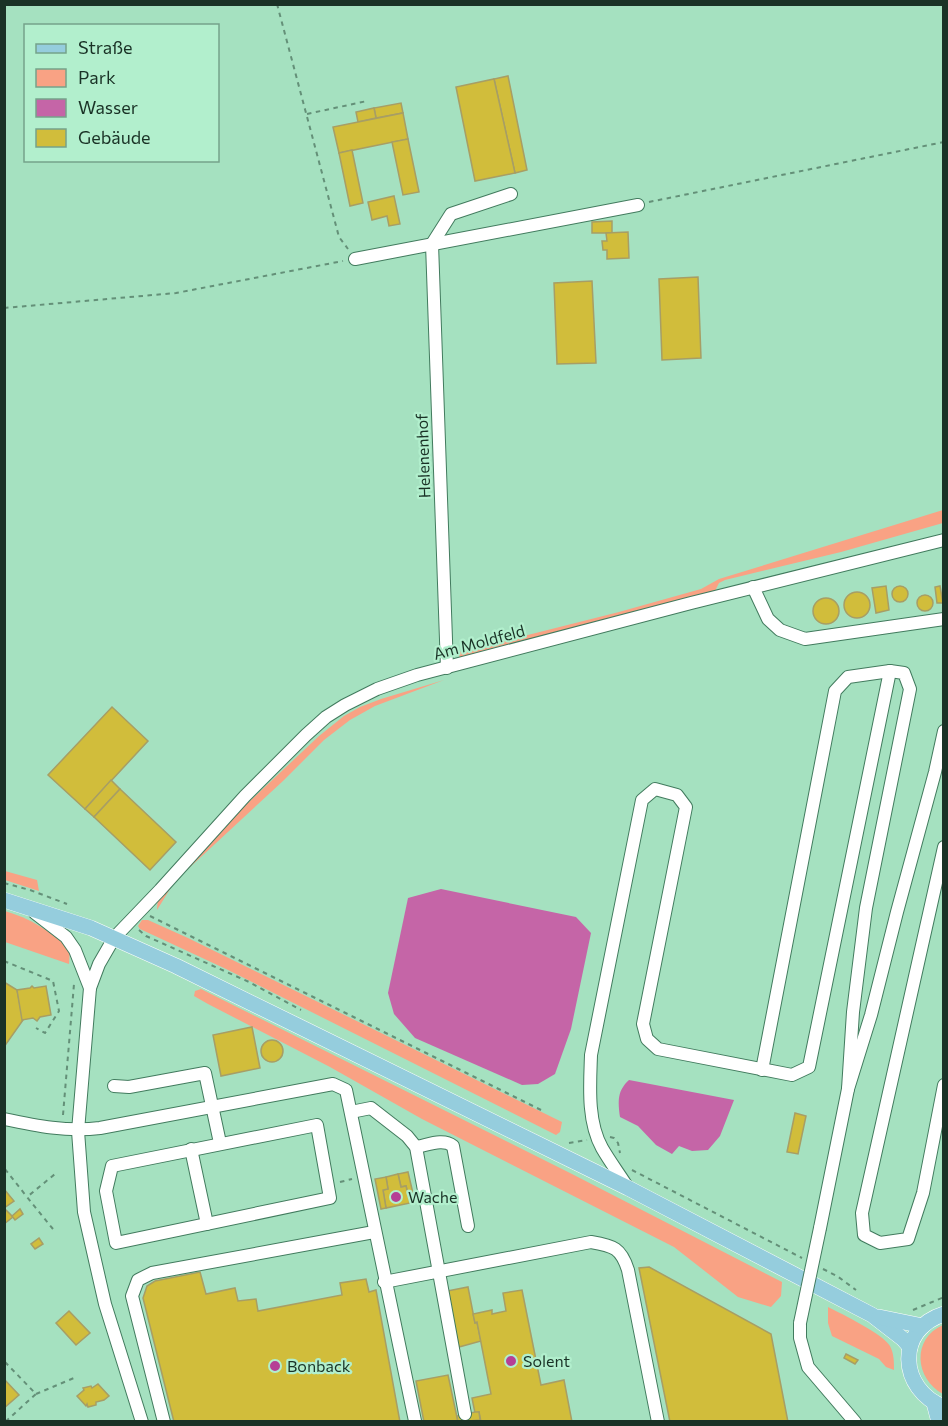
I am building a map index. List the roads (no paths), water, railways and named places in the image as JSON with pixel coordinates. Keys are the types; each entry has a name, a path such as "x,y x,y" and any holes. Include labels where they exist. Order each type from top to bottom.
{"main road":[{"path":"4,900 91,928 339,1044 628,1188 872,1315 910,1347"},
{"path":"939,1422 939,1405 921,1393 912,1379 908,1364 910,1347 916,1335 936,1316 944,1314"},
{"path":"872,1315 923,1326"}],"street":[{"path":"432,244 451,214 511,194"},
{"path":"355,259 638,205"},
{"name":"Helenenhof","path":"432,244 447,668"},
{"name":"Am Moldfeld","path":"90,988 99,964 114,938 245,796 326,717 377,688 417,675 753,587 944,540"},
{"path":"753,587 768,619 780,630 806,639 944,619"},
{"path":"762,1070 835,691 848,677 890,671 904,673 910,689 866,908 853,1012 848,1089"},
{"path":"628,1188 597,1138 590,1093 591,1055 642,800 655,789 677,795 686,807 643,1023 647,1039 658,1049 762,1070 792,1075 809,1067 890,671"},
{"path":"855,1422 808,1367 800,1338 800,1323 848,1089 872,1015 944,732"},
{"path":"944,848 862,1213 864,1234 880,1243 908,1239 923,1193 944,1085"},
{"path":"27,907 66,937 75,950 90,988 78,1131 84,1212 105,1304 142,1422"},
{"path":"114,1086 129,1087 205,1073 220,1143"},
{"path":"4,1119 78,1131 333,1084 346,1090 384,1282 415,1421"},
{"path":"351,1112 371,1108 407,1136 416,1147 465,1414"},
{"path":"318,1125 330,1198 116,1243 106,1191 112,1166 191,1149 318,1125"},
{"path":"416,1147 439,1142 448,1142 453,1146 468,1226"},
{"path":"191,1149 207,1224"},
{"path":"164,1422 133,1305 132,1296 138,1280 152,1273 374,1232"},
{"path":"384,1282 591,1242 610,1245 623,1254 628,1270 658,1422"}],"water":[{"path":"441,889 576,917 591,933 571,1029 555,1074 538,1084 522,1085 415,1038 394,1014 388,993 408,898"},
{"path":"629,1080 734,1100 720,1136 708,1150 692,1151 679,1146 672,1154 656,1145 638,1126 620,1117 619,1097 622,1088"}],"place":[{"name":"Wache","path":"396,1197"},
{"name":"Solent","path":"511,1361"},
{"name":"Bonback","path":"275,1366"}]}
